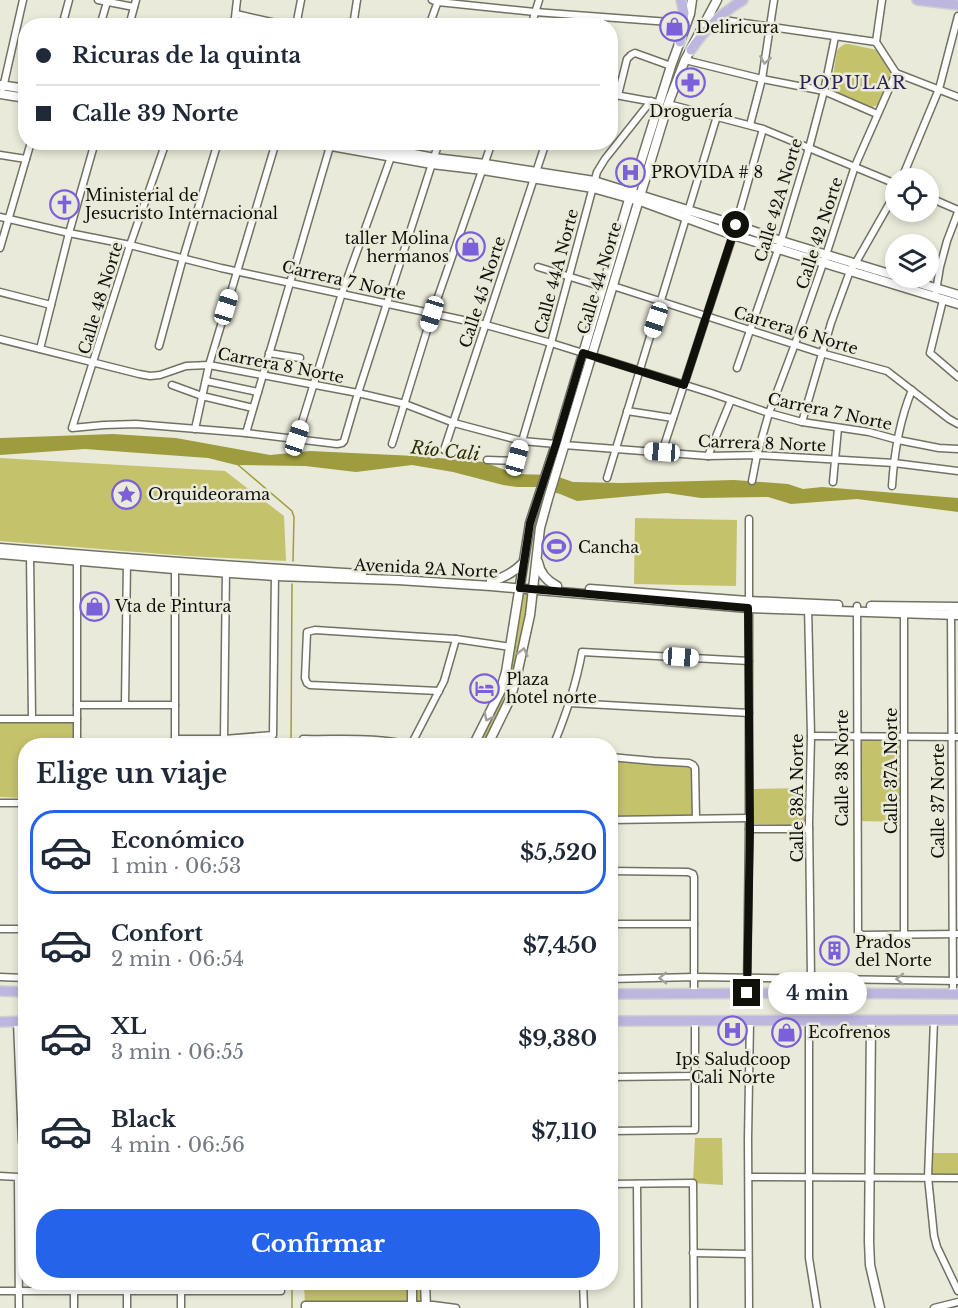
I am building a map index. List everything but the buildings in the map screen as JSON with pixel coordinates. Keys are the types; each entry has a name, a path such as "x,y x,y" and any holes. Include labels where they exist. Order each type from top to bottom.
{"main road":[{"path":"680,42 684,13 681,0"},
{"name":"Calle 44 Norte","path":"586,354 613,286 660,103 690,14 692,0"},
{"name":"Calle 44 Norte","path":"660,103 717,0"},
{"path":"691,50 716,19 743,0"},
{"path":"917,0 958,5"},
{"path":"1,90 18,89"},
{"path":"1,90 18,95"},
{"path":"393,150 433,161 593,184 687,214 733,234 779,244"},
{"name":"Calle 44 Norte","path":"477,738 500,692 506,672 530,523 539,495 553,466 603,287 635,196"},
{"path":"687,214 736,225 779,244 939,295 958,295"},
{"path":"852,267 885,274"},
{"path":"924,288 958,304"},
{"name":"Calle 44 Norte","path":"490,738 511,698 525,641 534,587 540,528 553,466"},
{"name":"Avenida 2A Norte","path":"0,548 30,554"},
{"name":"Avenida 2A Norte","path":"0,554 77,557 275,573 520,586 748,605 954,611"},
{"path":"537,560 545,577 557,586"},
{"path":"491,581 512,573 524,562"},
{"name":"Avenida 2A Norte","path":"275,573 491,581 520,586"},
{"name":"Avenida 2A Norte","path":"534,587 557,586 748,605"},
{"path":"0,991 18,992"},
{"path":"618,994 955,994"},
{"path":"618,1021 958,1020"},
{"path":"871,1021 869,1242 870,1264 879,1308"},
{"path":"0,1022 18,1022"},
{"path":"412,1290 412,1306"},
{"path":"425,1290 426,1306"}],"street":[{"path":"19,18 23,0"},
{"path":"64,18 69,0"},
{"path":"98,0 135,3 131,18"},
{"path":"235,18 237,0"},
{"path":"298,18 301,0"},
{"path":"354,18 357,0"},
{"path":"533,18 539,0"},
{"path":"750,124 762,79 774,0"},
{"path":"882,0 876,42 896,73 958,97"},
{"path":"431,18 436,1 616,18"},
{"path":"102,18 107,2"},
{"path":"236,14 254,18"},
{"path":"906,168 939,88 958,16"},
{"path":"618,18 683,23"},
{"path":"716,19 876,42"},
{"path":"1,90 18,20"},
{"name":"Calle 42A Norte","path":"736,368 779,244 809,147 835,37"},
{"path":"671,66 635,53 631,55 627,58 618,95 750,124 885,179"},
{"path":"685,60 824,91 877,114"},
{"name":"Calle 42 Norte","path":"752,481 769,413 825,259 855,166 896,73"},
{"name":"Calle 44A Norte","path":"618,146 660,103"},
{"path":"607,478 717,116"},
{"path":"662,452 736,225 763,129"},
{"path":"0,248 29,150"},
{"path":"40,349 93,150"},
{"name":"Calle 48 Norte","path":"163,150 130,245 72,428 136,424 195,429"},
{"path":"159,346 216,150"},
{"path":"274,150 208,365 195,429 297,438 327,444 341,444 344,441 436,150"},
{"path":"246,433 328,150"},
{"path":"297,438 342,293 393,150"},
{"path":"392,444 432,314 489,150"},
{"name":"Calle 45 Norte","path":"444,450 543,150"},
{"name":"Calle 44A Norte","path":"488,460 514,461 517,458 551,343 593,184 605,159 614,150"},
{"path":"0,155 26,159"},
{"path":"939,202 958,211 940,267 939,295 930,353 958,377"},
{"path":"802,422 831,322 852,267 885,211"},
{"name":"Carrera 7 Norte","path":"0,217 486,325 551,343 802,422 869,432 939,448 958,448"},
{"path":"538,267 603,287"},
{"name":"Carrera 6 Norte","path":"613,286 821,353 887,371 958,424"},
{"path":"0,292 51,305"},
{"name":"Carrera 8 Norte","path":"0,339 150,376 194,364 263,374 405,404 453,423 522,441 708,456 757,455 894,463 958,471"},
{"path":"269,353 300,358"},
{"path":"206,381 258,392"},
{"path":"172,385 202,396 253,408"},
{"path":"892,486 905,406 912,390"},
{"path":"708,456 731,400"},
{"path":"627,411 673,418"},
{"path":"833,482 838,428"},
{"path":"747,993 750,829 749,519"},
{"path":"30,554 32,718"},
{"path":"77,557 78,738"},
{"path":"125,704 127,562"},
{"path":"175,566 175,738"},
{"path":"224,738 226,569"},
{"path":"236,738 273,735 275,573"},
{"name":"Calle 38A Norte","path":"808,607 811,736 809,829 811,979 809,993"},
{"name":"Calle 38 Norte","path":"856,609 858,929 862,935 904,935"},
{"name":"Calle 37A Norte","path":"904,610 904,935"},
{"name":"Calle 37 Norte","path":"954,611 955,737 951,822 955,994"},
{"path":"439,691 314,686 307,683 305,678 307,632 315,630 456,639 511,647"},
{"path":"416,738 439,691 456,639"},
{"path":"556,738 570,703 582,652 749,661"},
{"path":"570,703 749,713"},
{"path":"77,705 175,705"},
{"path":"0,719 77,719"},
{"path":"811,736 955,737"},
{"path":"618,758 693,765 695,768 696,818"},
{"path":"0,803 18,803"},
{"path":"618,820 749,818"},
{"path":"750,829 809,829"},
{"path":"618,872 691,873 694,877 694,993"},
{"path":"618,924 694,924"},
{"path":"0,929 18,929"},
{"path":"904,935 955,934"},
{"path":"0,977 18,978"},
{"path":"618,979 694,977 955,980"},
{"path":"934,1020 928,1177 937,1248 958,1291"},
{"path":"618,1131 695,1130 695,1021"},
{"path":"749,1308 750,1021"},
{"path":"809,1021 809,1258 817,1308"},
{"path":"618,1077 694,1076"},
{"path":"0,1176 18,1177"},
{"path":"749,1177 958,1178"},
{"path":"618,1184 693,1183 694,1308"},
{"path":"637,1184 638,1308"},
{"path":"693,1253 748,1254"},
{"path":"583,1290 584,1308"},
{"path":"0,1291 281,1291"},
{"path":"19,1291 19,1308"},
{"path":"74,1291 74,1308"},
{"path":"127,1291 127,1308"},
{"path":"181,1291 181,1308"},
{"path":"934,1308 958,1302"},
{"path":"305,1307 426,1306 456,1308"}],"shaded area":[{"path":"845,44 877,50 893,74 881,104 872,107 835,91 832,82 837,51"},
{"path":"113,434 176,438 270,455 310,451 484,462 515,474 553,475 573,482 734,480 788,484 803,489 822,487 958,498 958,512 857,499 791,504 768,497 701,498 667,493 577,501 536,487 503,485 453,472 412,465 356,472 305,466 236,465 208,458 85,449 0,455 0,438"},
{"name":"Orquideorama","path":"0,458 225,471 284,516 286,561 187,556 0,541"},
{"path":"635,518 737,520 736,586 634,584"},
{"path":"520,588 534,590 518,670 490,738 477,738 500,692"},
{"path":"0,720 76,721 76,738 18,738 18,798 0,797"},
{"path":"857,736 904,736 904,822 858,821"},
{"path":"618,758 693,765 696,818 618,820"},
{"path":"808,788 808,826 752,824 754,789"},
{"path":"695,1138 722,1138 723,1185 693,1183"},
{"path":"930,1153 958,1153 958,1178 928,1177"},
{"path":"304,1290 425,1290 426,1308 305,1305"}],"waterway":[{"path":"237,464 292,511 294,517 293,561"},
{"path":"291,738 292,584"},
{"path":"292,1290 292,1308"}],"place":[{"name":"Deliricura","path":"675,27"},
{"name":"Droguería","path":"691,83"},
{"name":"PROVIDA # 8","path":"630,172"},
{"name":"Ministerial de Jesucristo Internacional","path":"64,204"},
{"name":"taller Molina hermanos","path":"470,247"},
{"name":"Orquideorama","path":"127,494"},
{"name":"Cancha","path":"557,547"},
{"name":"Vta de Pintura","path":"94,606"},
{"name":"Plaza hotel norte","path":"485,688"},
{"name":"Prados del Norte","path":"834,951"},
{"name":"Ips Saludcoop Cali Norte","path":"733,1031"},
{"name":"Ecofrenos","path":"787,1032"}],"district":[{"name":"POPULAR","path":"853,83"}],"route":[{"path":"736,225 684,385 583,353 530,523 520,588 748,608 750,829 747,993"}],"water label":[{"name":"Río Cali","path":"445,451"}]}
